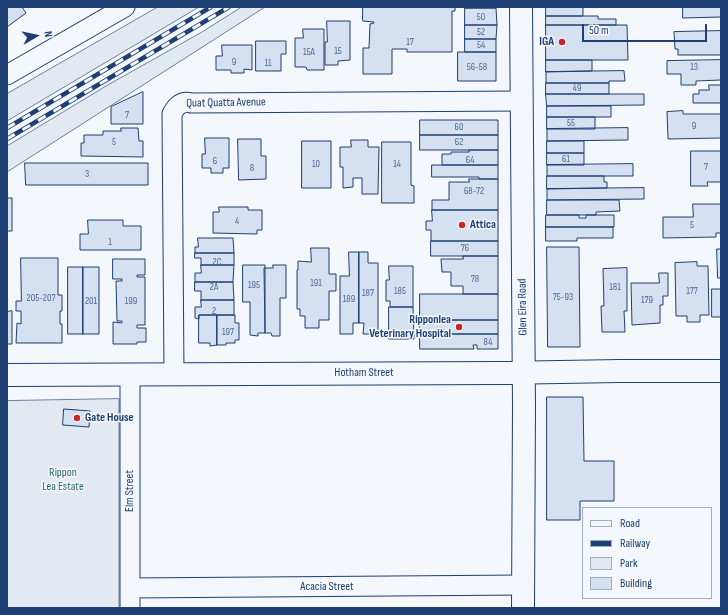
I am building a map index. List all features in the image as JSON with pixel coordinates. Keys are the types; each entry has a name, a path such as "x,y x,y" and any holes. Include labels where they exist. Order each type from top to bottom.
{"main road":[{"name":"Glen Eira Road","path":"521,7 524,373 523,608"},
{"name":"Hotham Street","path":"7,375 721,371"}],"street":[{"path":"7,75 125,7"},
{"name":"Quat Quatta Avenue","path":"174,374 172,114 175,107 188,102 522,101"},
{"name":"Elm Street","path":"130,374 130,608"},
{"name":"Acacia Street","path":"130,588 523,585"}],"green space":[{"path":"158,7 199,7 7,121 7,94"},
{"path":"242,7 265,7 7,172 7,146 106,86 202,32"},
{"name":"Rippon Lea Estate","path":"119,399 119,608 7,608 7,401"}],"building":[{"path":"7,7 22,7 26,13 7,27"},
{"path":"363,7 455,7 455,11 452,11 452,52 407,52 407,49 392,49 392,74 363,74 363,48 369,48 370,24 374,22 363,21"},
{"path":"496,7 496,8 465,8"},
{"path":"546,7 583,7 583,16 546,16"},
{"path":"683,7 721,7 721,17 683,18"},
{"path":"465,8 496,8 497,25 465,25"},
{"path":"546,16 598,16 598,19 616,19 616,25 546,25"},
{"path":"327,21 350,21 350,60 338,61 338,65 325,65"},
{"path":"465,25 497,25 496,39 465,39"},
{"path":"546,25 627,25 628,60 546,60"},
{"path":"303,29 324,29 324,70 307,70 306,67 295,67 295,38 303,38"},
{"path":"721,31 721,55 678,55 678,49 675,49 674,32"},
{"path":"465,39 496,39 496,52 465,52"},
{"path":"256,41 286,41 286,54 281,54 281,71 256,71"},
{"path":"222,45 252,45 252,70 244,69 244,73 231,73 231,70 216,70 216,56 222,56"},
{"path":"458,52 496,52 496,81 458,81"},
{"path":"546,60 592,60 592,71 546,72"},
{"path":"721,60 721,80 696,81 696,85 681,85 681,74 667,74 667,61"},
{"path":"624,71 625,81 609,81 609,83 546,83 546,72"},
{"path":"546,83 609,83 609,94 546,94"},
{"path":"709,85 721,85 721,103 693,103 693,94 699,94 699,90 709,90"},
{"path":"143,92 143,124 111,124 111,107"},
{"path":"546,94 644,94 644,105 547,106"},
{"path":"547,106 611,106 611,117 547,117"},
{"path":"683,111 683,114 721,114 721,138 668,139 667,112"},
{"path":"547,117 595,117 595,129 547,129"},
{"path":"420,120 498,120 498,135 420,135"},
{"path":"121,128 138,128 139,141 143,141 143,157 81,156 81,143 84,143 84,135 103,135 103,131 121,131"},
{"path":"628,128 628,140 547,141 547,129"},
{"path":"420,135 498,135 498,150 420,150"},
{"path":"205,138 229,138 229,168 223,168 223,173 211,173 211,168 202,168 202,154 205,154"},
{"path":"238,139 261,139 261,156 266,156 266,179 239,180"},
{"path":"351,140 368,140 368,147 379,147 378,194 362,194 362,178 353,178 353,187 343,188 343,167 340,167 340,147 351,147"},
{"path":"302,141 331,141 331,188 302,188"},
{"path":"547,141 584,141 584,153 547,153"},
{"path":"382,142 411,142 411,185 414,186 414,203 382,203"},
{"path":"469,150 498,150 498,165 442,165 442,154 451,154 451,152 469,152"},
{"path":"691,151 721,151 721,182 707,182 708,186 691,186"},
{"path":"547,153 584,153 584,165 547,165"},
{"path":"25,163 148,163 148,185 26,185"},
{"path":"633,164 633,176 547,176 547,165"},
{"path":"432,165 498,165 498,179 479,179 479,177 432,177"},
{"path":"547,176 604,176 604,182 607,182 607,188 547,189"},
{"path":"469,179 498,179 498,210 432,210 432,200 449,200 449,182 469,182"},
{"path":"644,188 644,199 547,200 547,189"},
{"path":"7,198 12,198 12,231 7,231"},
{"path":"547,200 619,200 620,211 596,212 596,215 547,215"},
{"path":"693,204 721,204 721,233 716,233 716,237 663,238 663,217 693,217"},
{"path":"219,207 248,207 248,210 262,210 262,230 257,230 257,234 213,233 213,212 219,212"},
{"name":"Attica","path":"432,210 498,210 498,241 431,241 431,230 426,230 426,221 432,221"},
{"path":"546,215 579,215 579,218 586,218 586,215 614,215 614,227 546,227"},
{"path":"88,220 123,220 123,226 141,226 141,250 80,250 80,234 88,234"},
{"path":"546,227 613,227 613,238 577,238 577,241 546,241"},
{"path":"198,238 233,238 234,253 195,253 195,247 198,247"},
{"path":"431,241 498,241 498,256 431,256"},
{"path":"547,247 579,247 580,347 548,347"},
{"path":"311,248 329,248 329,274 336,274 336,291 329,291 329,320 319,320 319,328 305,328 305,316 300,316 300,309 297,309 298,261 311,262"},
{"path":"717,249 721,249 721,278 718,278"},
{"path":"349,252 359,252 359,323 353,323 353,334 340,334 340,276 349,276"},
{"path":"359,252 368,252 368,263 378,263 378,334 363,334 364,323 359,323"},
{"path":"195,253 234,253 234,265 201,265 201,258 195,258"},
{"path":"463,256 498,256 498,294 463,294 463,286 451,286 451,272 442,272 441,259 463,259"},
{"path":"21,258 58,258 58,295 62,295 60,324 62,324 62,343 16,343 17,323 21,324 21,311 16,311 16,301 21,301"},
{"path":"113,259 145,259 145,275 137,275 137,277 145,277 145,325 137,325 137,328 146,328 146,342 137,342 137,344 113,344 113,322 122,323 122,321 117,321 116,281 122,281 122,279 113,279"},
{"path":"697,262 697,266 708,266 709,315 700,315 700,322 687,322 687,316 676,316 675,263"},
{"path":"201,265 234,265 233,282 195,282 195,273 201,273"},
{"path":"243,265 265,265 265,333 258,333 258,336 250,335 250,302 243,302"},
{"path":"273,265 286,265 286,298 280,298 280,336 272,336 271,333 265,333 264,268 273,268"},
{"path":"389,266 413,266 413,307 390,307 390,301 386,301 386,280 389,280"},
{"path":"68,267 83,267 83,334 68,334"},
{"path":"83,267 99,267 99,334 83,334"},
{"path":"627,268 627,311 624,311 625,332 602,332 601,306 604,306 603,269"},
{"path":"659,273 668,273 668,296 663,296 663,305 660,305 660,323 632,325 631,283 659,283"},
{"path":"195,282 233,282 234,300 201,300 201,291 195,291"},
{"path":"712,289 721,289 721,317 712,317"},
{"path":"420,294 498,294 498,320 420,320"},
{"path":"201,300 234,300 234,315 199,315 199,319 195,318 195,307 201,307"},
{"path":"389,307 413,307 414,339 389,339"},
{"path":"12,311 12,344 7,344 7,312"},
{"path":"199,315 217,315 217,345 210,346 210,343 199,343"},
{"path":"217,315 235,315 235,323 239,323 239,340 235,340 235,343 217,345"},
{"name":"Ripponlea Veterinary Hospital","path":"420,320 498,320 498,334 420,334"},
{"path":"420,334 498,334 498,349 477,349 477,345 473,345 474,349 420,349"},
{"path":"547,397 583,397 584,461 614,461 614,501 580,501 580,520 547,520"},
{"name":"Gate House","path":"64,409 90,411 89,427 63,425"}],"railway":[{"path":"7,128 211,7"},
{"path":"7,139 229,7"}],"place":[{"name":"IGA","path":"562,42"},
{"name":"Attica","path":"462,225"},
{"name":"Ripponlea Veterinary Hospital","path":"459,327"},
{"name":"Gate House","path":"77,418"}]}
